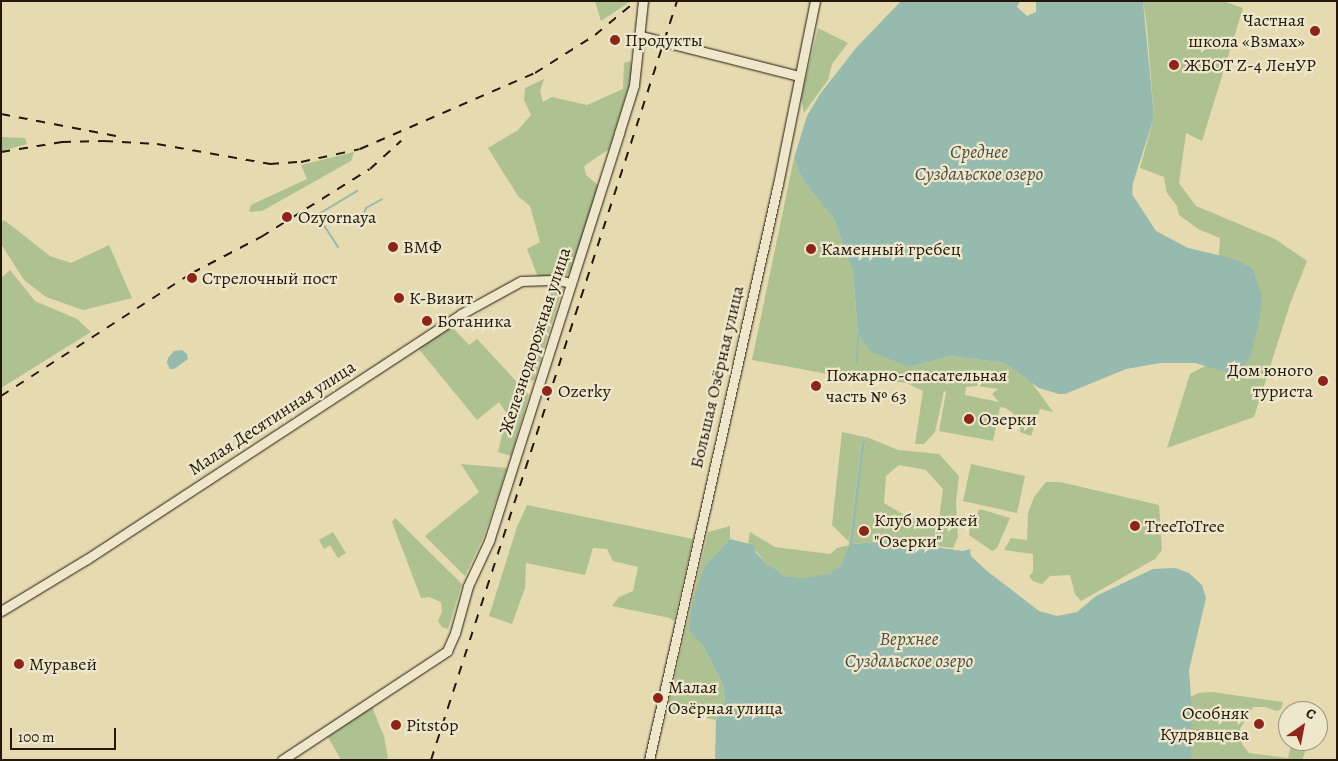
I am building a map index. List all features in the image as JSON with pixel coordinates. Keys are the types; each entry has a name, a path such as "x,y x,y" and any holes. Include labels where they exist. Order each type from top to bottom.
{"street":[{"name":"Железнодорожная улица","path":"282,760 447,651 455,633 468,586 488,541 634,85 641,36 643,1"},
{"name":"Большая Озёрная улица","path":"649,760 778,184 816,1"},
{"path":"641,36 799,76"},
{"path":"559,280 574,273"},
{"name":"Малая Десятинная улица","path":"1,611 86,558 461,314 521,281 559,280 570,283"}],"green space":[{"path":"595,1 631,1 601,21"},
{"path":"1143,1 1223,1 1243,8 1202,141 1186,133 1179,183 1196,206 1275,239 1307,261 1290,304 1254,417 1167,448 1190,374 1207,365 1230,373 1235,259 1219,256 1220,238 1200,230 1179,215 1177,206 1167,193 1164,177 1140,168 1154,117"},
{"path":"818,28 848,43 832,64 828,80 804,113 801,98"},
{"path":"630,61 632,67 631,79 609,149 584,166 586,175 600,187 572,270 567,275 538,277 527,249 540,242 530,206 518,196 488,148 518,130 531,115 524,100 525,88 544,79 540,91 543,102 552,97 587,105 623,89 624,63"},
{"path":"1,137 25,138 27,144 1,151"},
{"path":"354,152 351,161 262,211 249,212 251,205 307,179 301,165"},
{"path":"794,158 802,179 834,219 853,273 858,335 910,367 951,356 1004,363 1032,383 1053,412 1040,409 1031,436 1020,432 1020,419 1006,408 1000,407 993,441 939,431 946,392 944,391 935,432 924,444 915,444 923,391 907,383 822,373 752,360","holes":["978,386 998,389 992,394 999,402 965,395 966,387"]},
{"path":"4,220 50,256 71,263 109,245 132,298 83,310 46,297 24,280 1,244 1,223"},
{"path":"10,270 35,301 77,319 91,332 1,388 1,278"},
{"path":"553,289 561,293 534,380 530,381 524,376 523,371 549,292"},
{"path":"451,326 469,345 477,339 529,395 511,456 498,452 507,414 499,402 477,420 418,348"},
{"path":"842,432 869,438 898,450 939,454 959,476 956,502 958,537 953,548 891,541 851,544 865,443 862,442 849,542 832,525","holes":["899,465 926,470 943,489 939,519 909,518 884,503 886,476"]},
{"path":"461,464 507,468 484,536 465,576 425,536 479,492"},
{"path":"971,464 1025,476 1017,513 963,501"},
{"path":"1046,482 1060,482 1159,505 1162,550 1155,559 1081,601 1075,594 1070,575 1050,576 1042,584 1033,581 1029,576 1033,572 1033,554 1004,550 1011,538 1027,540 1028,513 1034,497"},
{"path":"527,505 693,539 674,621 670,618 612,606 619,597 633,591 638,567 613,561 607,549 593,548 585,575 526,563 525,588 512,624 489,616 517,527"},
{"path":"980,509 1010,518 997,548 992,551 969,535 970,524"},
{"path":"395,518 462,584 448,629 442,627 438,621 442,611 441,602 429,597 421,598 392,522"},
{"path":"730,526 730,539 705,565 690,632 703,646 723,685 725,701 716,720 667,711 708,532"},
{"path":"333,532 346,553 338,558 330,545 324,549 319,540"},
{"path":"750,532 775,547 830,554 837,548 849,545 843,563 830,575 803,578 782,576 779,571 768,565 748,543"},
{"path":"1212,692 1278,701 1277,711 1265,707 1253,707 1240,729 1242,744 1249,753 1288,758 1290,751 1305,751 1302,760 1191,760 1190,697 1199,693"},
{"path":"372,707 384,736 388,758 381,760 341,760 328,737"}],"water":[{"name":"Среднее Суздальское озеро","path":"901,1 1020,1 1017,7 1027,16 1036,12 1036,1 1143,1 1154,117 1133,183 1132,194 1156,231 1188,248 1235,259 1253,269 1262,296 1259,323 1250,357 1243,367 1230,373 1195,363 1160,363 1126,369 1065,394 1059,394 1039,388 1004,363 951,356 910,367 872,352 858,335 853,273 834,219 802,179 794,158 807,116 820,94 856,48"},
{"path":"182,350 187,354 188,359 174,369 170,369 167,363 168,358 174,351"},
{"name":"Верхнее Суздальское озеро","path":"862,442 865,442 852,544 891,541 963,551 970,549 971,556 987,571 1039,611 1057,616 1077,612 1096,596 1153,569 1175,568 1189,573 1202,585 1206,598 1189,670 1192,714 1191,760 715,760 716,720 725,701 723,685 703,646 689,631 692,604 705,565 730,539 754,545 755,552 768,565 779,571 782,576 803,578 830,574 842,564 849,545"}],"waterway":[{"path":"338,247 317,215 357,191"},
{"path":"364,214 366,208 382,199"},
{"path":"857,362 858,335"}],"railway":[{"path":"1,152 62,142 104,141 157,144 270,164 301,162 360,149 535,73 595,35 636,1"},
{"path":"431,760 677,1"},
{"path":"1,114 116,136"},
{"path":"1,396 192,273 261,237 370,169 401,141"}],"place":[{"name":"Частная школа «Взмах»","path":"1315,31"},
{"name":"Продукты","path":"615,40"},
{"name":"ЖБОТ Z-4 ЛенУР","path":"1174,65"},
{"name":"Ozyornaya","path":"287,217"},
{"name":"ВМФ","path":"393,247"},
{"name":"Каменный гребец","path":"811,249"},
{"name":"Стрелочный пост","path":"192,278"},
{"name":"К-Визит","path":"399,298"},
{"name":"Ботаника","path":"427,321"},
{"name":"Дом юного туриста","path":"1323,381"},
{"name":"Пожарно-спасательная часть № 63","path":"816,386"},
{"name":"Ozerky","path":"547,391"},
{"name":"Озерки","path":"969,419"},
{"name":"TreeToTree","path":"1135,526"},
{"name":"Клуб моржей \"Озерки\"","path":"864,531"},
{"name":"Муравей","path":"19,664"},
{"name":"Малая Озёрная улица","path":"658,698"},
{"name":"Особняк Кудрявцева","path":"1259,724"},
{"name":"Pitstop","path":"396,725"}]}
